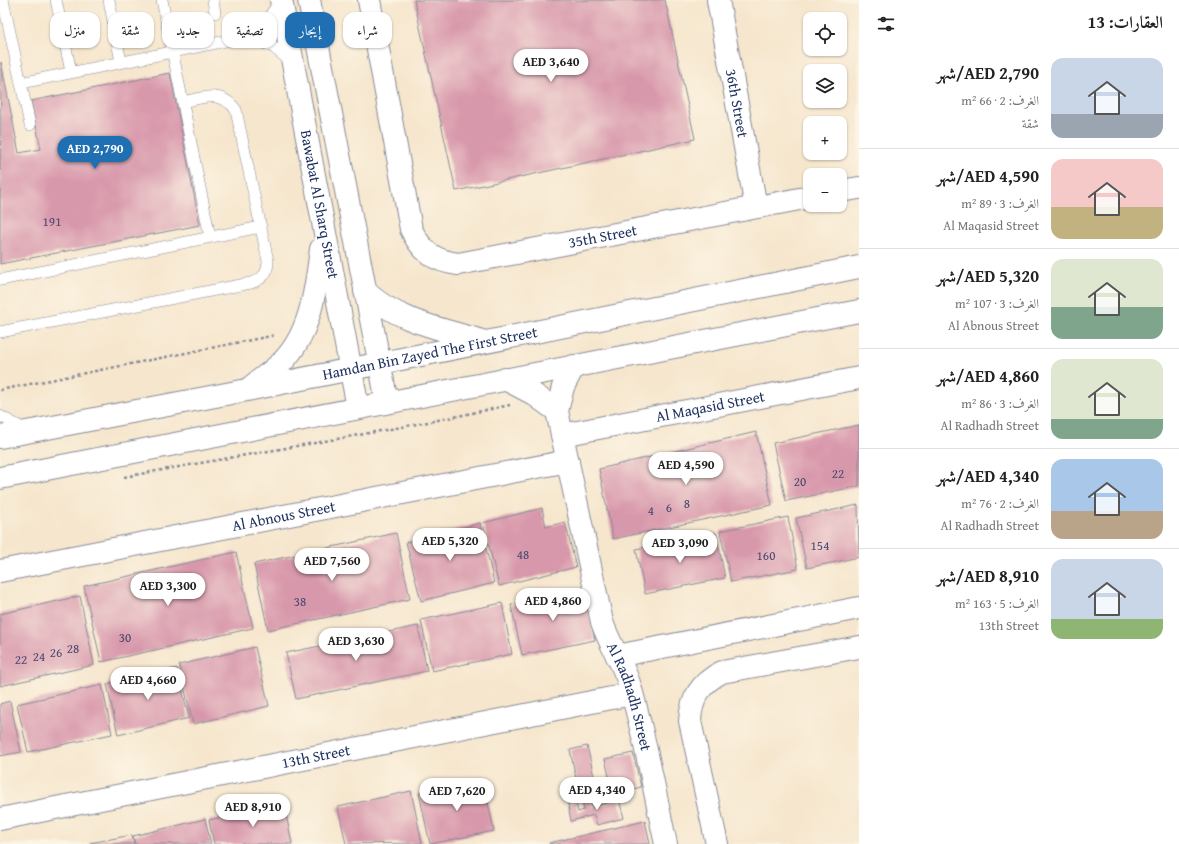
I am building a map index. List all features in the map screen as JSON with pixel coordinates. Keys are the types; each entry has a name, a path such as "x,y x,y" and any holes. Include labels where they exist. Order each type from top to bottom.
{"street":[{"name":"Bawabat Al Sharq Street","path":"281,0 358,408"},
{"name":"35th Street","path":"368,0 411,229 416,241 424,251 435,259 446,263 458,264 803,198"},
{"name":"36th Street","path":"718,0 756,207"},
{"name":"Bawabat Al Sharq Street","path":"315,6 365,292 387,402"},
{"path":"847,190 859,188"},
{"path":"247,390 281,363 294,347 302,330 315,293 324,232"},
{"name":"Hamdan Bin Zayed The First Street","path":"0,437 247,390 859,267"},
{"path":"365,292 377,303 394,313 485,342"},
{"path":"0,478 859,311"},
{"name":"Al Radhadh Street","path":"574,366 563,388 557,411 602,622 632,694 666,844"},
{"name":"Al Maqasid Street","path":"562,435 859,378"},
{"path":"505,379 540,398 557,411"},
{"name":"Al Abnous Street","path":"0,571 568,461"},
{"path":"617,656 859,608"},
{"path":"717,844 690,721 693,702 697,693 712,677 722,672 859,647"},
{"name":"13th Street","path":"0,819 632,694"}],"lane":[{"path":"3,0 30,125"},
{"path":"56,0 71,72"},
{"path":"108,0 121,62"},
{"path":"162,0 210,237"},
{"path":"213,0 215,13"},
{"path":"273,12 281,0"},
{"path":"20,82 222,42"},
{"path":"274,48 292,63"},
{"path":"0,332 259,280 265,275 268,268 261,227 236,110 231,103 218,96 211,95 183,102"},
{"path":"0,280 261,227"},
{"path":"0,416 28,431"}],"path":[{"path":"0,390 302,330"},
{"path":"116,478 333,438 421,424 540,398"}],"building":[{"path":"414,0 665,0 695,139 456,191"},
{"path":"1,62 19,153 41,149 31,101 170,73 200,225 0,264"},
{"path":"859,425 859,486 786,501 773,443"},
{"path":"756,432 772,505 613,539 599,469"},
{"path":"858,505 859,557 807,568 796,518"},
{"path":"542,508 546,527 565,522 576,567 499,586 483,523"},
{"path":"788,517 798,569 731,582 720,531"},
{"path":"480,523 494,583 421,601 406,542"},
{"path":"396,533 410,599 268,630 254,564"},
{"path":"716,533 725,578 645,594 636,549"},
{"path":"236,552 253,628 101,662 84,586"},
{"path":"584,590 595,640 522,655 511,605"},
{"path":"80,596 94,665 0,686 0,614"},
{"path":"502,603 512,654 432,671 421,620"},
{"path":"418,626 427,671 296,699 286,653"},
{"path":"255,647 269,706 193,724 179,665"},
{"path":"177,668 189,718 118,735 107,684"},
{"path":"102,685 112,734 28,752 17,704"},
{"path":"10,701 21,752 0,756 0,704"},
{"path":"587,746 597,789 579,792 570,750"},
{"path":"633,753 641,787 613,794 605,759"},
{"path":"483,779 494,831 430,844 419,793"},
{"path":"411,791 422,843 346,844 338,807"},
{"path":"589,794 592,807 619,800 624,818 597,825 594,815 571,821 568,804 576,802 578,812 584,810 581,796"},
{"path":"284,804 292,844 214,844 209,820"},
{"path":"205,819 211,844 135,844 133,836"},
{"path":"645,821 650,844 549,844 549,843"},
{"path":"132,835 134,844 90,844 90,843"}]}
